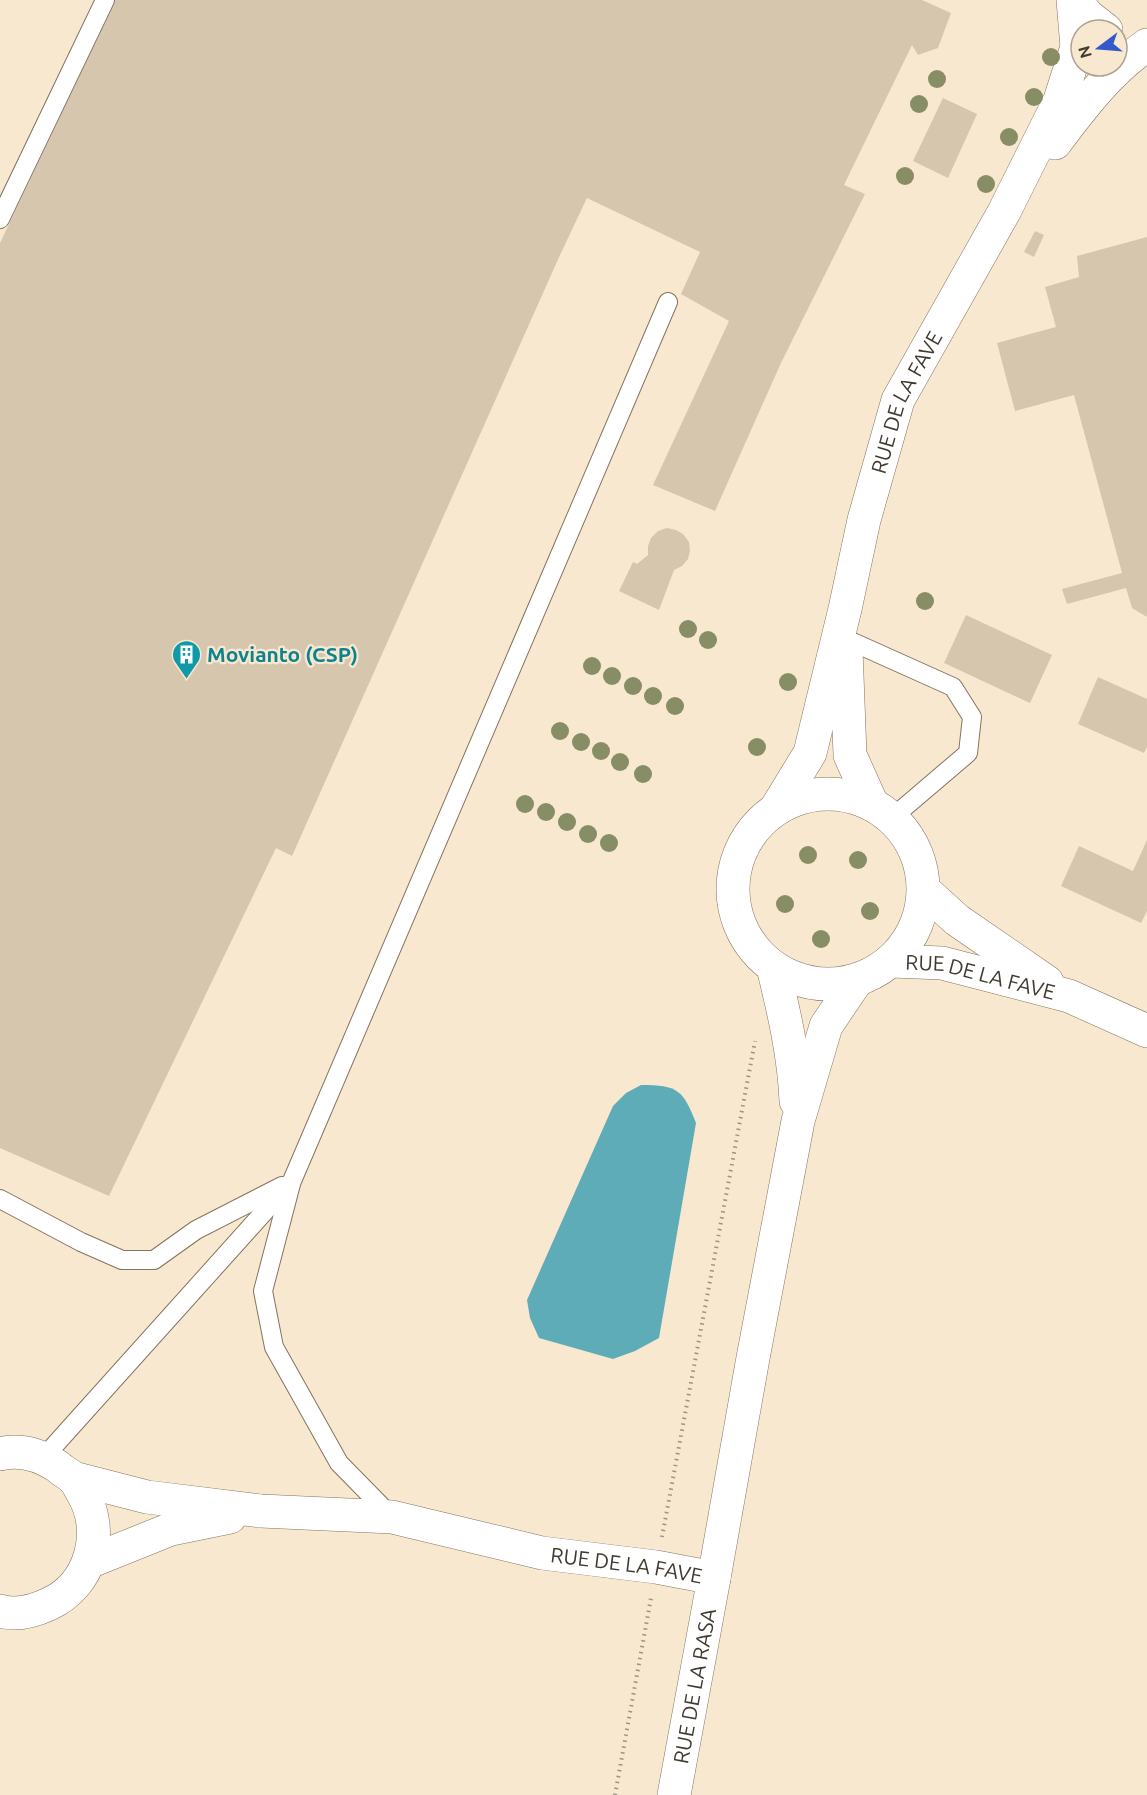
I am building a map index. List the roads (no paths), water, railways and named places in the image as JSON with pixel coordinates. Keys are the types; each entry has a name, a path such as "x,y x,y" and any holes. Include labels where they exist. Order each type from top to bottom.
{"main road":[{"path":"1074,0 1091,18"},
{"name":"RUE DE LA FAVE","path":"777,807 810,753 846,624 864,520 898,400 1004,212 1063,90 1077,47 1074,0"},
{"path":"1129,40 1147,43"},
{"name":"RUE DE LA FAVE","path":"1004,212 1078,111 1126,59 1147,43"},
{"name":"RUE DE LA FAVE","path":"846,624 850,755 882,810"},
{"path":"839,793 882,810 910,838 921,863 924,890 920,916 909,940 892,961 876,972 857,980 829,985 809,982 773,967 751,947 738,920 732,891 737,858 752,829 777,807 807,795 839,793"},
{"name":"RUE DE LA FAVE","path":"924,890 957,920 1069,996"},
{"name":"RUE DE LA FAVE","path":"892,961 942,963 1069,996 1147,1031"},
{"name":"RUE DE LA FAVE","path":"773,967 795,1070 798,1121"},
{"name":"RUE DE LA FAVE","path":"73,1478 147,1497 261,1511 392,1517 542,1554 656,1567 714,1578 798,1121 826,1026 857,980"},
{"path":"0,1454 25,1453 44,1457 73,1478 89,1503 95,1533 89,1562 77,1584 59,1600 34,1611 6,1613 0,1611"},
{"name":"RUE DE LA FAVE","path":"89,1562 171,1529 261,1511"},
{"name":"RUE DE LA RASA","path":"674,1795 714,1578"}],"lane":[{"path":"0,219 105,0"},
{"path":"392,1517 339,1463 274,1347 262,1291 292,1181 668,302"},
{"path":"846,624 953,687 972,717 968,753 882,810"},
{"path":"0,1199 81,1242 122,1260 154,1260 196,1230 292,1181"},
{"path":"44,1457 292,1181"}],"water":[{"path":"641,1085 663,1086 678,1092 683,1096 696,1123 659,1338 635,1351 613,1359 539,1338 530,1318 527,1300 613,1106 626,1093"}],"place":[{"name":"Movianto (CSP)","path":"186,680"}]}
